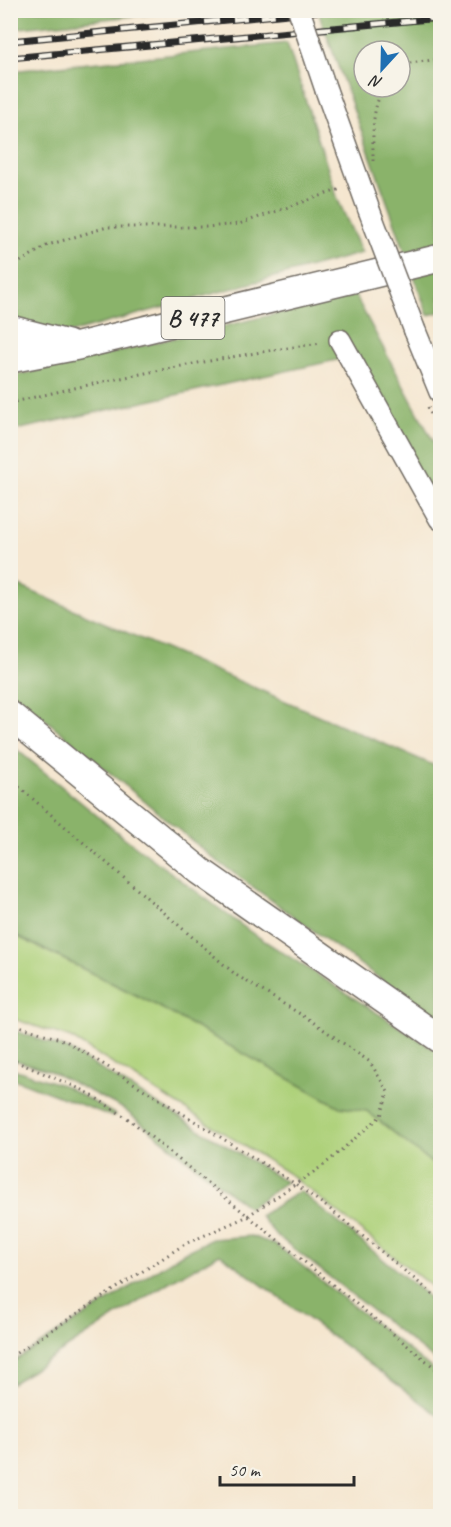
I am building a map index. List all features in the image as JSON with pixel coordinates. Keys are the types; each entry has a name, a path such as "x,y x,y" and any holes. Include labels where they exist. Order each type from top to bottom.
{"main road":[{"name":"B 477","path":"10,359 78,346 441,258"},
{"path":"10,329 78,346"},
{"path":"10,715 201,871 441,1039"}],"street":[{"path":"299,10 369,210 441,392"},
{"path":"340,340 441,519"}],"path":[{"path":"412,63 441,59"},
{"path":"373,163 374,117 378,99"},
{"path":"10,268 48,245 106,227 206,227 239,224 342,188"},
{"path":"10,403 81,386 226,357 340,340"},
{"path":"10,779 236,975 310,1020 370,1062 387,1092 381,1116 324,1165 246,1216 185,1244 10,1357"},
{"path":"10,1023 66,1041 294,1183 331,1210 441,1300"},
{"path":"10,1059 85,1091 130,1120 441,1372"}],"green space":[{"path":"11,10 180,10 180,11 11,29"},
{"path":"318,11 440,11 440,312 428,315"},
{"path":"287,43 338,200 362,253 11,349 11,71"},
{"path":"355,295 440,454 440,537 341,359 11,431 10,377"},
{"path":"10,582 440,768 440,1022 213,858 11,691"},
{"path":"10,744 122,836 252,933 440,1053 440,1170 367,1111 340,1107 154,1004 11,933"},
{"path":"10,933 154,1004 340,1107 367,1111 440,1170 440,1293 288,1173 71,1038 11,1018"},
{"path":"10,1029 69,1050 286,1182 249,1208 122,1108 48,1070 11,1059"},
{"path":"10,1068 65,1086 116,1115 113,1117 11,1078"},
{"path":"300,1191 440,1306 440,1364 275,1234 260,1216"},
{"path":"251,1236 276,1245 440,1375 440,1416 220,1254 169,1282 11,1384 11,1363 183,1253 212,1239"}],"railway":[{"path":"10,41 330,10"},
{"path":"10,58 440,18"}]}
